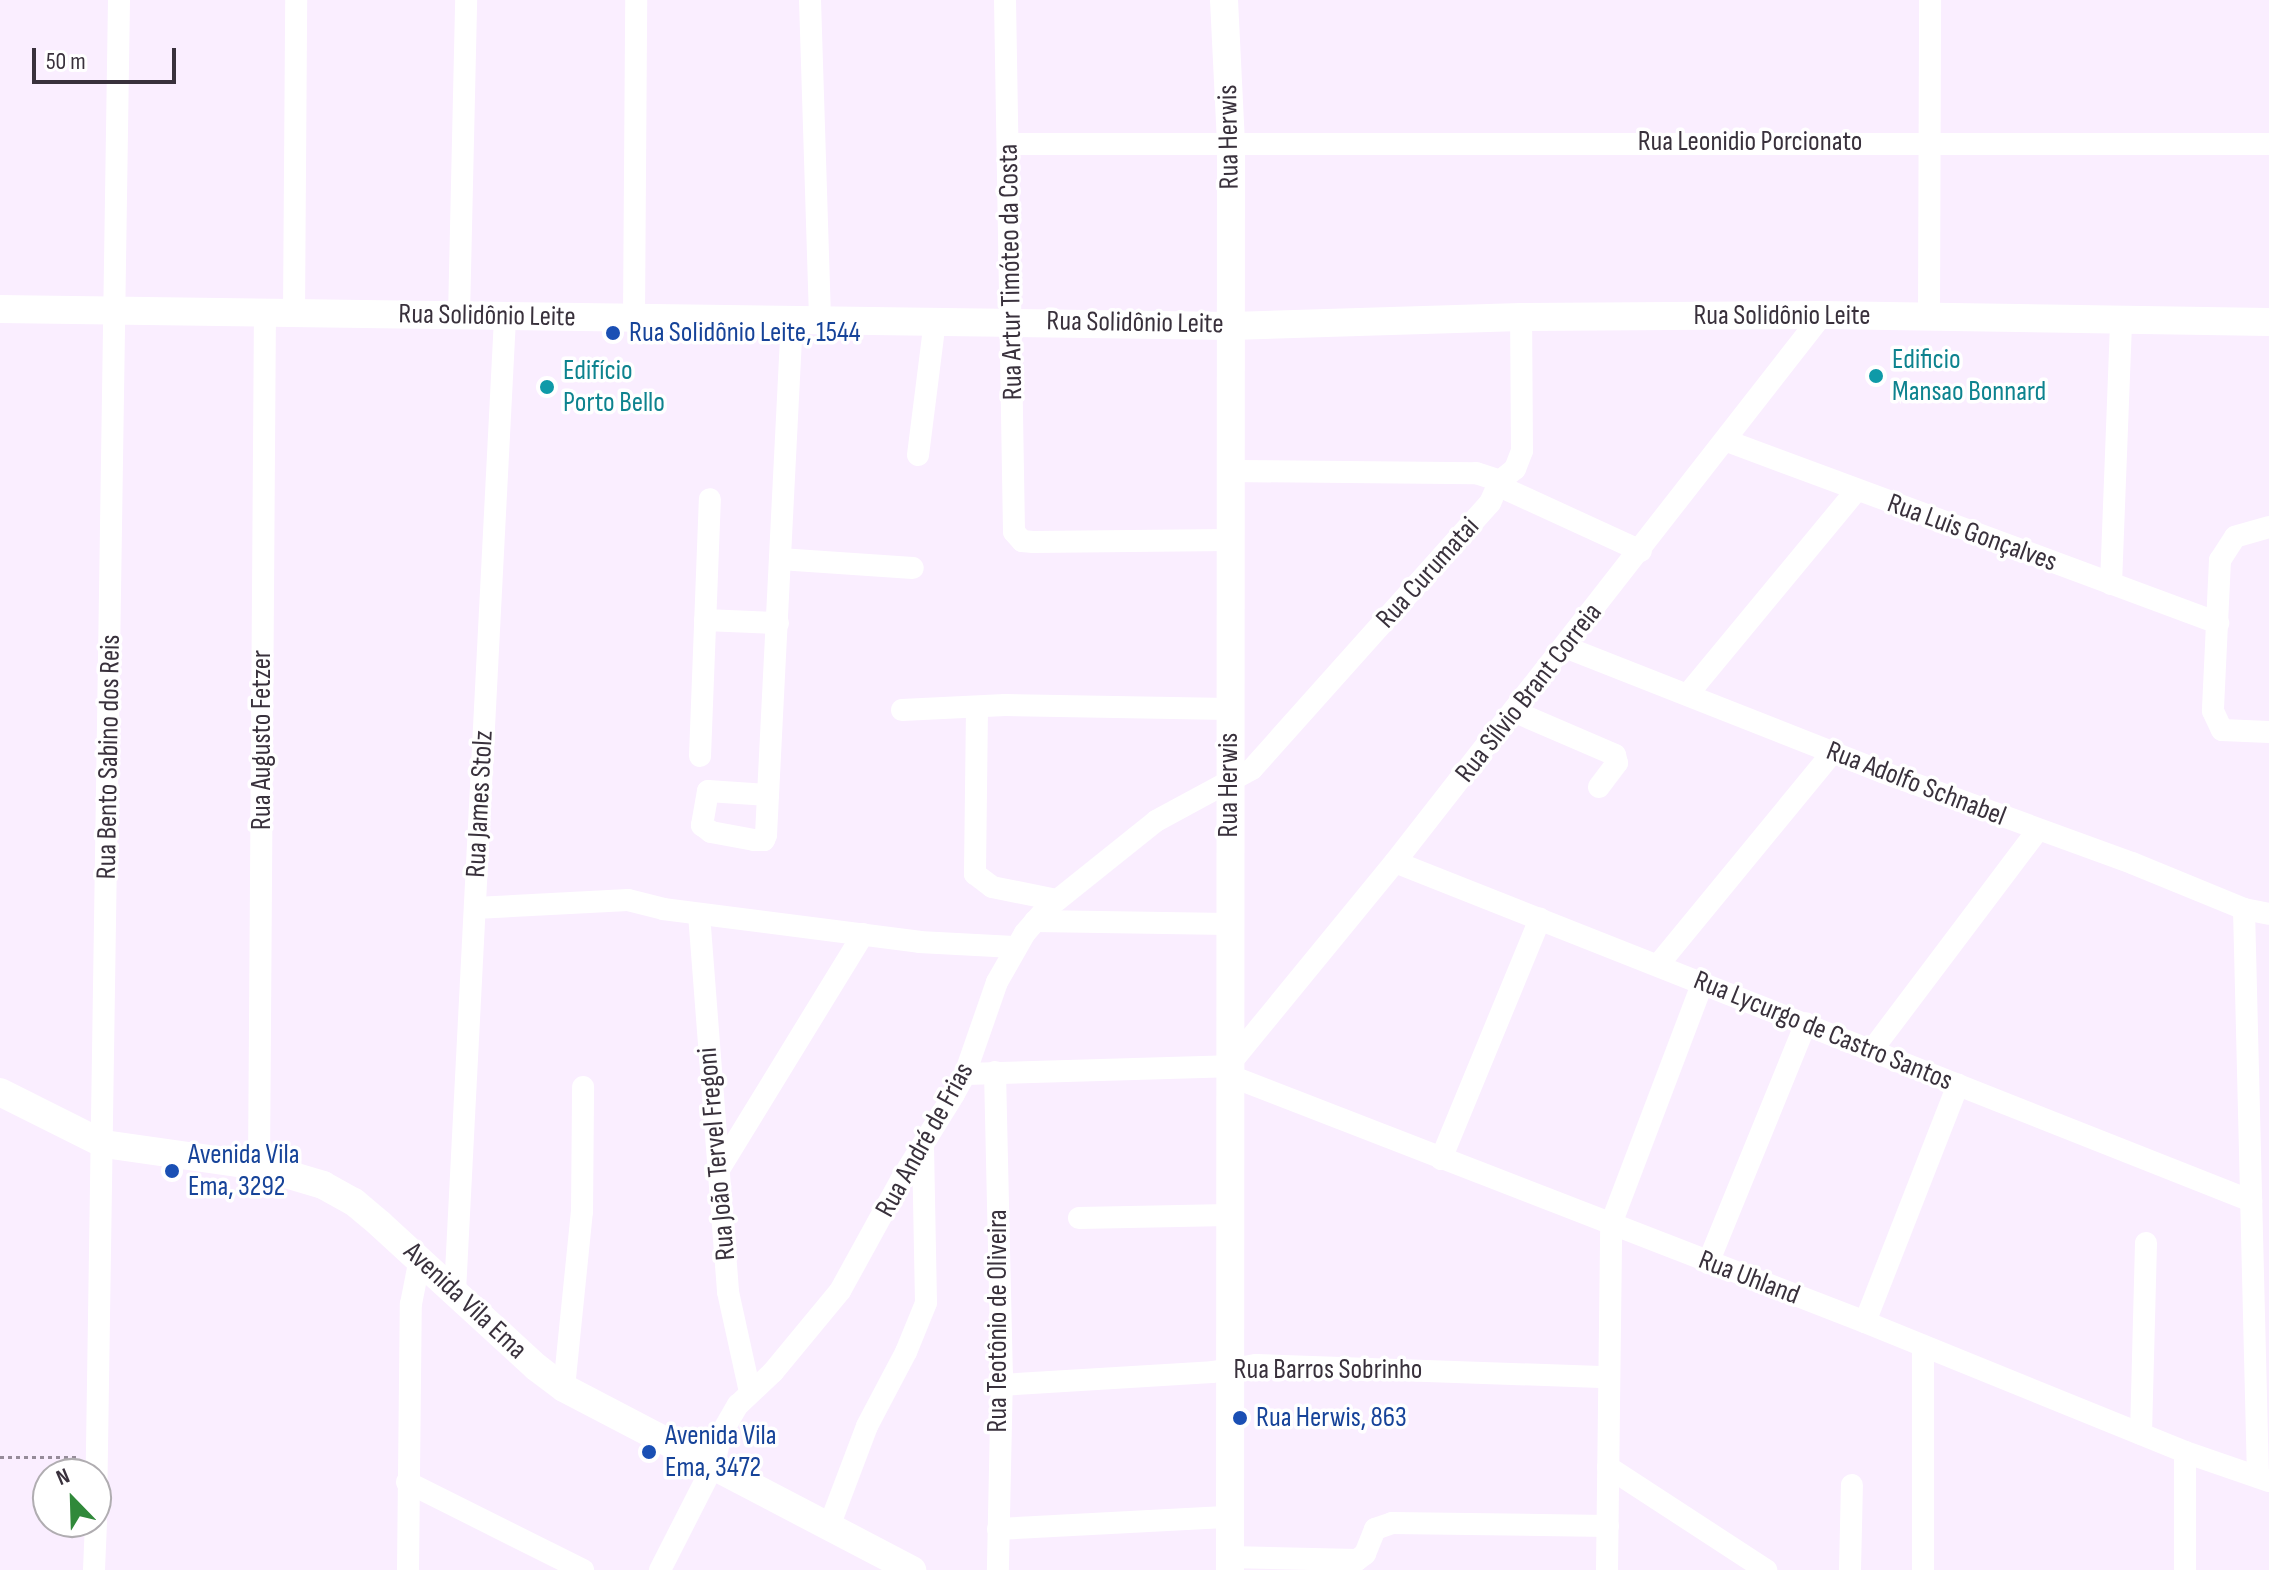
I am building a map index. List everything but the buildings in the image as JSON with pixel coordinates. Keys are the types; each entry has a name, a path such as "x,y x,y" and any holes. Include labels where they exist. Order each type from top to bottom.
{"main road":[{"name":"Rua Herwis","path":"1224,0 1231,144 1230,1564"},
{"name":"Rua Solidônio Leite","path":"0,309 505,317 1013,320 1231,326 1521,317 1822,315 2269,322"},
{"name":"Avenida Vila Ema","path":"0,1092 104,1144 259,1166 323,1185 354,1202 564,1388 830,1524 912,1570"}],"street":[{"name":"Rua Bento Sabino dos Reis","path":"98,1457 119,0"},
{"path":"294,314 296,0"},
{"path":"459,316 466,0"},
{"path":"634,317 636,0"},
{"path":"810,0 820,319"},
{"name":"Rua Artur Timóteo da Costa","path":"1005,0 1013,320 1014,532 1022,541 1229,540"},
{"path":"1929,316 1930,0"},
{"name":"Rua Leonidio Porcionato","path":"1009,144 1930,141 2269,144"},
{"name":"Rua Augusto Fetzer","path":"259,1166 265,314"},
{"name":"Rua Sílvio Brant Correia","path":"1228,1070 1641,551 1822,315"},
{"name":"Rua James Stolz","path":"455,1292 505,317"},
{"name":"Rua Curumatai","path":"1229,780 1252,769 1285,734 1490,503 1499,484 1515,469 1522,451 1521,317"},
{"path":"768,795 792,319"},
{"path":"918,455 935,320"},
{"path":"2111,584 2121,320"},
{"name":"Rua Luis Gonçalves","path":"1727,441 2218,623"},
{"path":"1229,471 1476,473 1641,551"},
{"path":"1688,694 1857,490"},
{"path":"700,756 710,499"},
{"path":"2269,527 2243,533 2223,550 2218,571 2215,721 2228,732 2269,732"},
{"path":"780,559 913,568"},
{"path":"705,620 778,623"},
{"name":"Rua Adolfo Schnabel","path":"1565,647 1833,752 2132,863 2244,909 2269,914"},
{"path":"977,708 975,874 992,887 1057,900"},
{"path":"902,710 1229,709"},
{"path":"1513,711 1615,755 1617,763 1599,787"},
{"path":"1658,965 1833,752"},
{"name":"Rua André de Frias","path":"660,1570 714,1464 721,1434 750,1392 773,1372 840,1291 965,1074 997,982 1014,947 1057,900 1156,821 1229,780"},
{"path":"1872,1050 2038,830"},
{"name":"Rua Lycurgo de Castro Santos","path":"1395,862 2251,1201"},
{"path":"475,908 612,899 699,914 888,937 1014,947"},
{"path":"2244,909 2251,1201 2263,1479"},
{"name":"Rua João Tervel Fregoni","path":"699,914 731,1312 750,1392"},
{"path":"1441,1159 1540,919"},
{"path":"1035,921 1229,924"},
{"path":"718,1171 863,934"},
{"path":"1607,1570 1611,1224 1702,984"},
{"path":"1708,1263 1806,1023"},
{"path":"965,1074 1228,1070"},
{"name":"Rua Uhland","path":"1228,1070 1441,1159 1865,1322 2185,1452 2263,1479"},
{"name":"Rua Teotônio de Oliveira","path":"995,1072 1001,1385 998,1570"},
{"path":"1865,1322 1958,1085"},
{"path":"564,1388 582,1212 583,1087"},
{"path":"830,1524 867,1426 906,1352 926,1303 923,1146"},
{"path":"1079,1218 1229,1215"},
{"path":"2141,1434 2146,1243"},
{"path":"408,1570 411,1304 420,1258"},
{"path":"1923,1346 1923,1570"},
{"name":"Rua Barros Sobrinho","path":"1001,1385 1256,1365 1608,1377"},
{"path":"2185,1452 2185,1570"},
{"path":"1608,1467 1766,1570"},
{"path":"407,1482 553,1562 583,1570"},
{"path":"1850,1570 1852,1485"},
{"path":"998,1529 1230,1517"},
{"path":"1230,1564 1357,1560 1365,1554 1375,1529 1392,1523 1608,1526"},
{"path":"94,1570 95,1538"}],"path":[{"path":"0,1457 98,1457"}],"place":[{"name":"Rua Solidônio Leite, 1544","path":"613,333"},
{"name":"Edificio Mansao Bonnard","path":"1876,376"},
{"name":"Edifício Porto Bello","path":"547,387"},
{"name":"Avenida Vila Ema, 3292","path":"172,1171"},
{"name":"Rua Herwis, 863","path":"1240,1418"},
{"name":"Avenida Vila Ema, 3472","path":"649,1452"}]}
